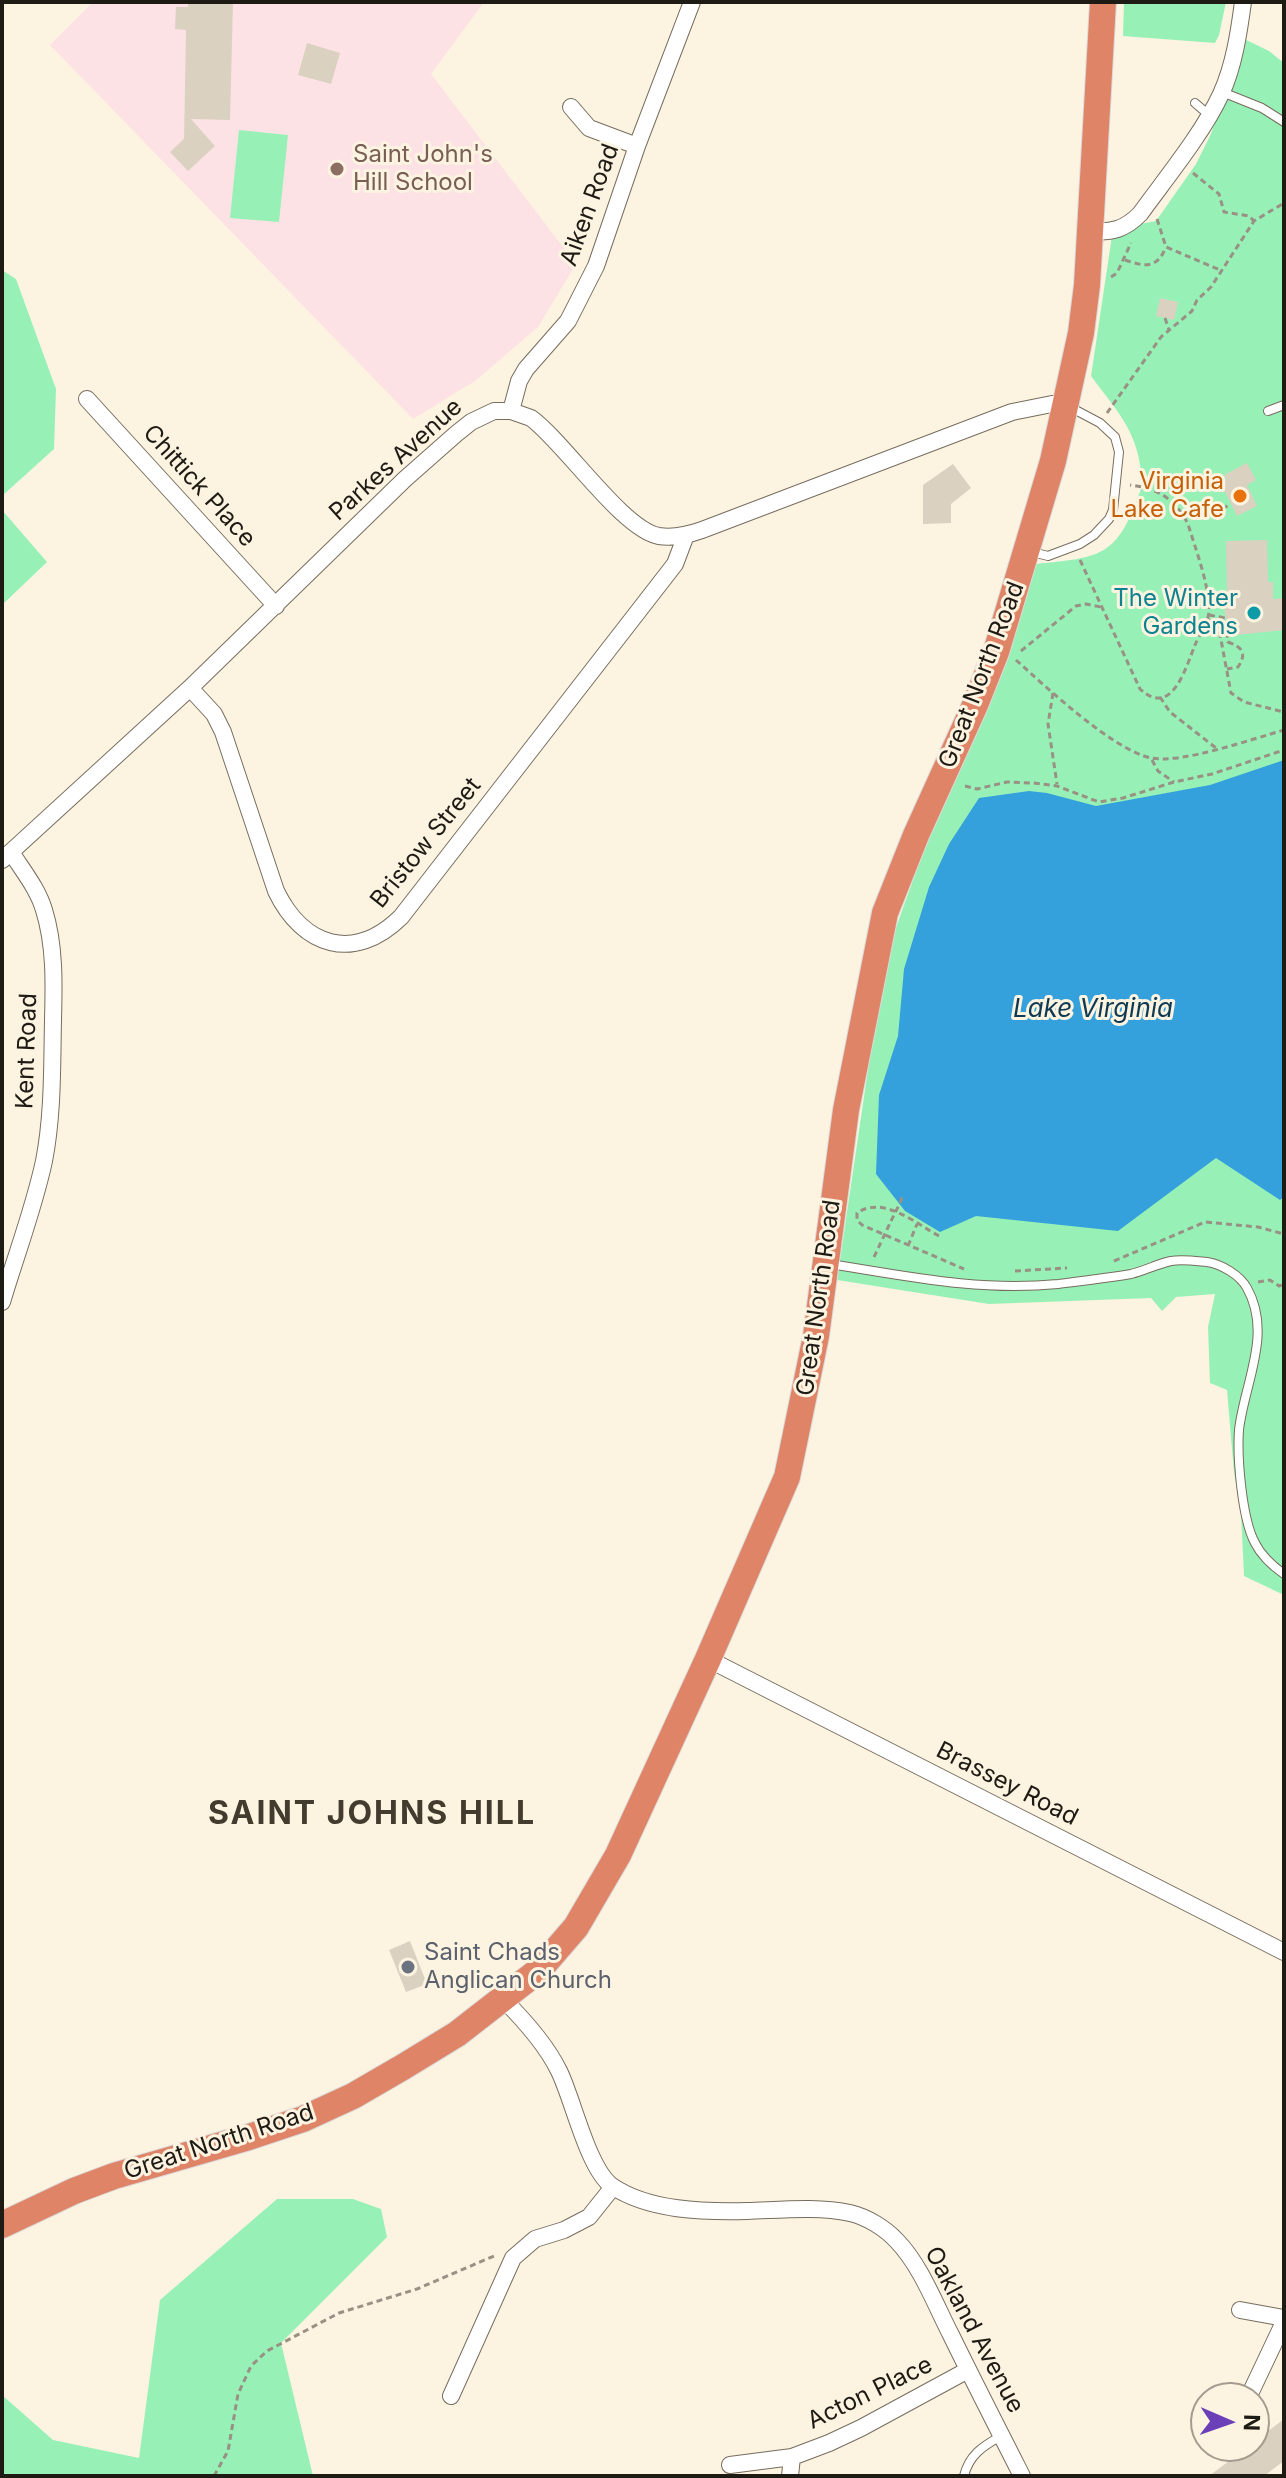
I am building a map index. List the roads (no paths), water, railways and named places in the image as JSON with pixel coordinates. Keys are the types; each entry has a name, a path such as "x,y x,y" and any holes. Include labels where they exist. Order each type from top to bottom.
{"highway":[{"name":"Great North Road","path":"3,2223 114,2176 303,2119 353,2096 457,2034 538,1971 560,1948 590,1906 624,1843 787,1477 806,1393 846,1110 885,913 975,705 1006,656 1028,551 1067,405 1081,333 1091,231 1103,2"}],"street":[{"name":"Aiken Road","path":"511,411 519,381 526,369 568,321 596,266 637,146 692,2"},
{"path":"1091,231 1118,230 1140,214 1209,115 1222,92 1239,32 1243,2"},
{"path":"571,107 589,128 637,146"},
{"name":"Chittick Place","path":"87,399 276,606"},
{"path":"511,411 524,414 539,424 617,506 643,530 656,536 686,535 1012,412 1042,405 1067,405"},
{"name":"Parkes Avenue","path":"7,856 190,688 405,479 484,414 511,411"},
{"name":"Bristow Street","path":"190,688 214,714 223,732 285,910 310,934 345,943 362,941 389,929 401,917 675,564 686,535"},
{"name":"Kent Road","path":"2,1302 43,1162 51,1095 54,979 44,908 34,887 7,856"},
{"name":"Brassey Road","path":"708,1659 1284,1952"},
{"path":"451,2396 513,2258 535,2239 564,2230 589,2217 613,2187 592,2157 557,2067 531,2030 503,1999"},
{"name":"Oakland Avenue","path":"613,2187 647,2200 704,2212 851,2213 896,2239 908,2254 1022,2476"},
{"path":"1240,2310 1284,2320 1255,2382"},
{"name":"Acton Place","path":"730,2465 792,2457 861,2428 968,2370"},
{"name":"Acton Place","path":"790,2476 792,2457"}],"lane":[{"path":"1222,92 1262,108 1284,122"},
{"path":"1195,103 1209,115"},
{"path":"1028,551 1048,556 1080,544 1094,535 1113,510 1119,452 1115,437 1100,423 1067,405"},
{"path":"1268,411 1284,405"},
{"path":"825,1263 935,1282 1002,1288 1058,1284 1132,1273 1174,1260 1212,1263 1235,1274 1247,1287 1256,1318 1257,1348 1253,1378 1239,1430 1239,1483 1255,1543 1284,1574"},
{"path":"964,2476 966,2465 978,2449 1002,2436"}],"water":[{"name":"Lake Virginia","path":"1284,760 1284,1197 1280,1200 1216,1158 1118,1231 976,1216 940,1232 905,1211 876,1174 879,1095 898,1036 904,969 929,887 949,844 979,798 1029,791 1096,806 1210,785"}],"place":[{"name":"Saint John's Hill School","path":"337,169"},
{"name":"Virginia Lake Cafe","path":"1240,496"},
{"name":"The Winter Gardens","path":"1254,613"},
{"name":"Saint Chads Anglican Church","path":"408,1967"}],"district":[{"name":"SAINT JOHNS HILL","path":"372,1814"}]}
